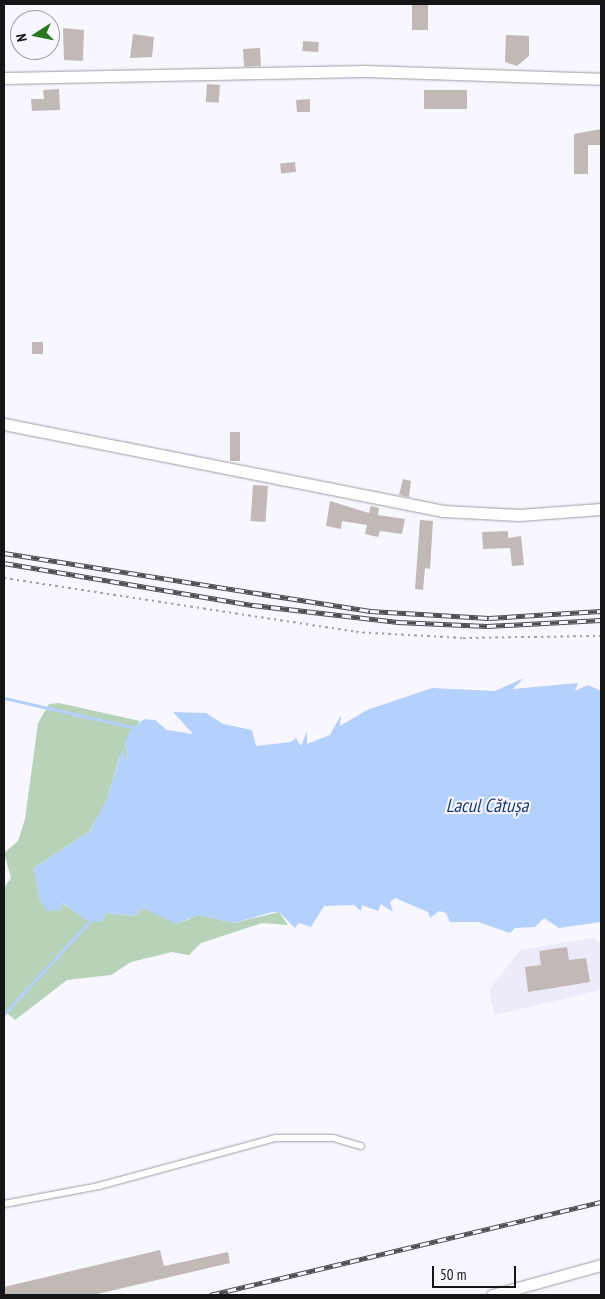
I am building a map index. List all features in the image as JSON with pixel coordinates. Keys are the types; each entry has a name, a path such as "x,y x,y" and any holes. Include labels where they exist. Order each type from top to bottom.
{"street":[{"path":"4,78 365,72 601,79"},
{"path":"4,424 443,511 519,515 601,509"},
{"path":"492,1295 601,1265"}],"lane":[{"path":"4,1204 99,1186 276,1138 333,1138 361,1146"}],"path":[{"path":"4,578 356,632 463,638 601,636"}],"shaded area":[{"path":"593,938 601,944 601,990 495,1015 489,990 520,950"}],"green space":[{"path":"59,703 140,721 125,742 128,762 125,755 120,756 107,800 90,831 34,868 40,900 62,903 90,921 102,921 106,913 134,916 143,908 182,922 198,915 234,923 279,912 288,925 262,923 201,943 189,955 172,952 131,962 111,975 67,980 15,1020 4,1011 4,888 11,878 4,853 18,841 25,819 38,723 49,704"}],"water":[{"name":"Lacul Cătușa","path":"524,678 513,689 578,683 575,691 588,685 601,691 601,922 559,928 544,918 535,927 515,928 510,933 478,922 450,922 446,913 439,911 430,918 428,912 395,898 390,902 393,912 381,904 378,911 362,905 361,911 354,905 324,906 311,927 299,923 295,928 279,912 272,912 234,923 198,915 176,924 143,908 134,916 106,913 102,922 86,920 63,903 60,910 47,911 40,901 34,868 90,831 107,800 122,750 128,761 125,742 130,731 144,719 155,720 167,730 193,734 173,712 206,713 223,724 252,730 256,746 291,742 296,738 301,746 307,731 307,744 330,735 341,715 340,726 367,710 432,688 495,691"}],"building":[{"path":"412,4 428,4 428,30 412,30"},
{"path":"63,28 84,30 83,61 64,60"},
{"path":"133,34 154,37 152,57 130,58"},
{"path":"506,35 529,36 529,56 517,66 505,62"},
{"path":"303,41 319,42 318,52 302,51"},
{"path":"260,48 261,66 244,67 243,49"},
{"path":"207,84 220,85 219,103 206,102"},
{"path":"59,89 60,110 32,111 31,99 44,99 43,90"},
{"path":"424,90 467,90 467,109 424,109"},
{"path":"310,99 310,112 297,112 296,100"},
{"path":"601,129 601,145 588,145 588,174 574,174 574,134"},
{"path":"295,162 296,172 281,174 280,164"},
{"path":"32,342 43,342 43,354 32,354"},
{"path":"230,432 240,432 240,461 230,461"},
{"path":"403,479 411,481 409,497 399,495"},
{"path":"253,485 268,486 265,522 250,521"},
{"path":"330,501 369,513 371,506 379,508 378,515 405,519 402,534 380,531 378,537 365,534 367,525 342,521 341,529 326,526"},
{"path":"420,520 433,521 430,569 425,568 423,590 415,589"},
{"path":"508,531 508,538 521,536 524,565 512,566 510,548 483,549 482,532"},
{"path":"567,947 569,960 586,958 590,982 528,992 525,967 541,965 539,951"},
{"path":"160,1250 164,1266 228,1252 230,1263 93,1295 4,1295 4,1287"}],"waterway":[{"path":"4,698 132,727"},
{"path":"4,1014 90,921"}],"railway":[{"path":"4,553 370,611 489,618 601,611"},
{"path":"4,563 253,605 398,622 487,626 601,620"},
{"path":"210,1295 601,1202"}]}
